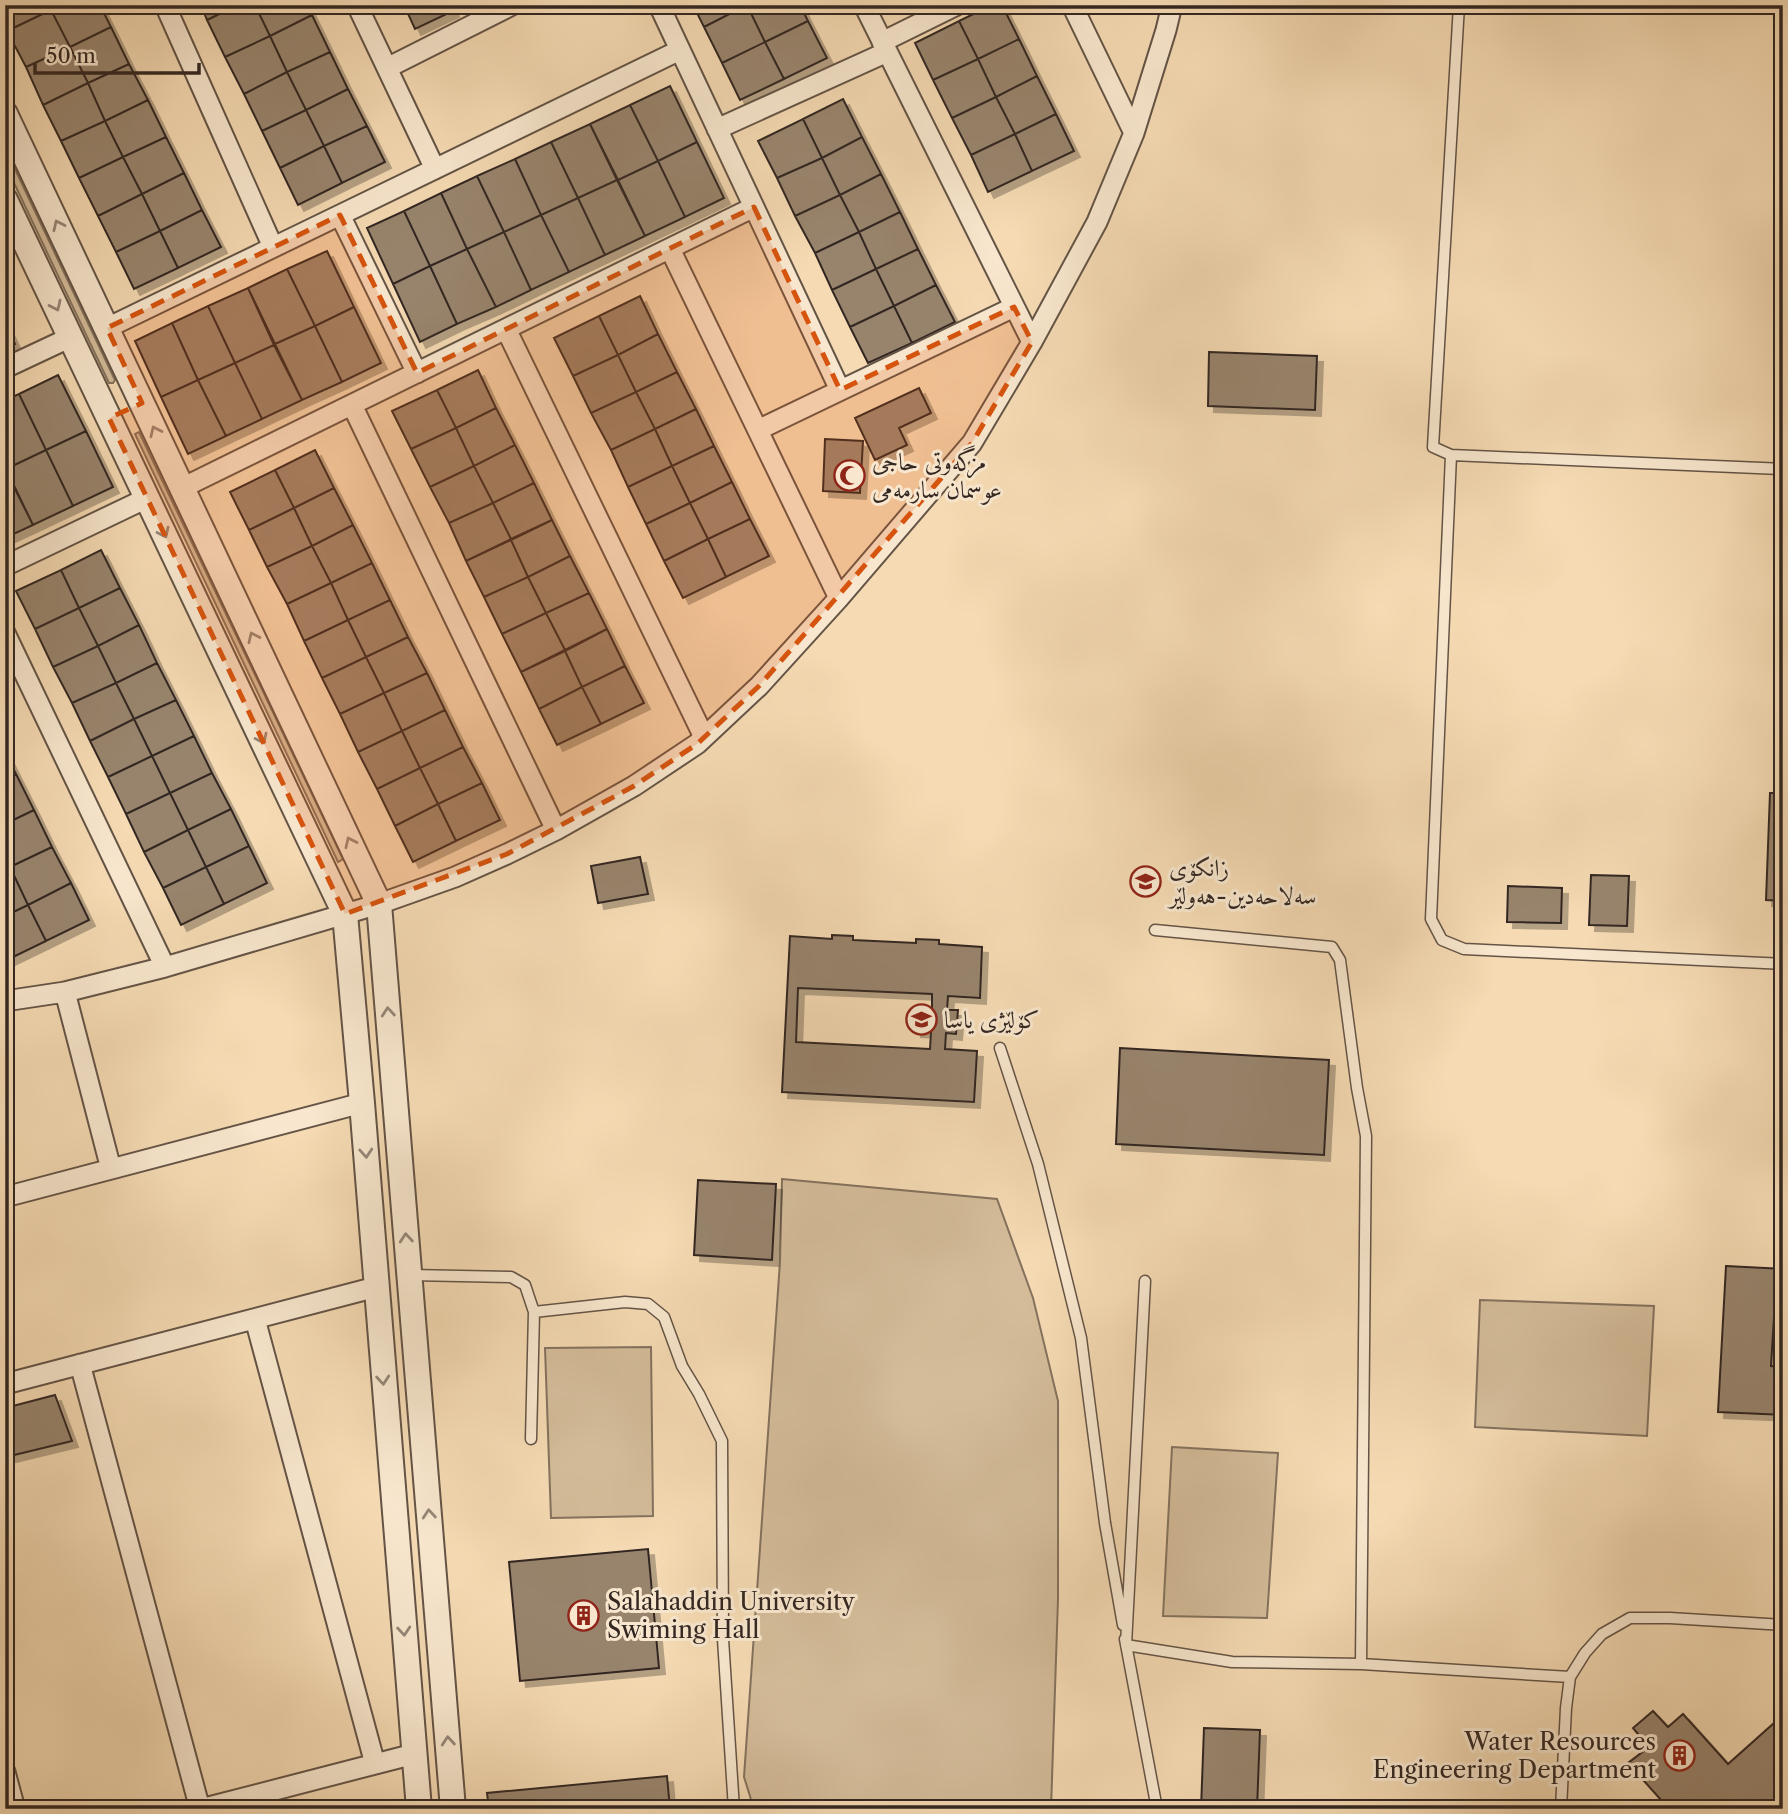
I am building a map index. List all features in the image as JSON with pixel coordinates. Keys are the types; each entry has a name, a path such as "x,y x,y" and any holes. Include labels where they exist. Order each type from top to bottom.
{"street":[{"path":"165,5 273,247"},
{"path":"357,5 435,169"},
{"path":"387,68 512,5"},
{"path":"659,5 840,390"},
{"path":"864,5 1032,342"},
{"path":"717,129 885,47 957,5"},
{"path":"1072,5 1133,133"},
{"path":"5,1002 65,992 165,967 379,904 455,877 556,830 634,786 697,744 759,686 839,598 972,443 1032,342 1097,222 1133,133 1172,5"},
{"path":"107,328 680,50"},
{"path":"5,114 379,904 453,1809"},
{"path":"5,200 345,914 419,1809"},
{"path":"182,488 754,208"},
{"path":"340,215 417,373"},
{"path":"670,248 839,598"},
{"path":"758,430 1014,307"},
{"path":"506,329 704,737"},
{"path":"5,368 71,337"},
{"path":"109,418 142,403"},
{"path":"352,405 556,830"},
{"path":"5,566 147,498"},
{"path":"5,633 165,967"},
{"path":"65,992 111,1169"},
{"path":"5,1197 362,1102"},
{"path":"5,1384 376,1287"},
{"path":"255,1319 375,1764"},
{"path":"80,1364 200,1809 414,1754"},
{"path":"401,1594 436,1594"},
{"path":"5,1772 15,1809"}],"lane":[{"path":"1458,5 1433,447 1451,455 1783,469"},
{"path":"1451,455 1431,919 1442,940 1464,950 1783,964"},
{"path":"1155,930 1332,947 1340,960 1366,1136 1361,1664"},
{"path":"1000,1048 1038,1164 1081,1338 1105,1523 1157,1809"},
{"path":"409,1275 511,1277 525,1285 534,1312 531,1439"},
{"path":"1126,1644 1145,1281"},
{"path":"534,1312 625,1303 648,1304 664,1317 682,1366 722,1441 723,1639 734,1809"},
{"path":"1561,1809 1570,1677 1585,1653 1602,1634 1630,1618 1783,1625"},
{"path":"1126,1644 1232,1662 1361,1664 1570,1677"}],"highlighted area":[{"path":"754,207 840,390 1014,307 1032,342 972,443 759,686 697,744 634,786 507,854 345,914 109,418 142,403 107,328 340,215 417,373"}],"shaded area":[{"path":"5,148 115,380 113,383 109,383 5,164"},
{"path":"139,432 343,859 338,862 135,434"},
{"path":"782,1179 997,1199 1033,1298 1058,1401 1058,1599 1051,1809 754,1809 744,1777 780,1262"},
{"path":"1480,1300 1654,1306 1647,1436 1475,1427"},
{"path":"651,1347 653,1516 551,1518 545,1348"},
{"path":"1172,1447 1278,1453 1267,1618 1163,1616"}],"building":[{"path":"5,5 49,5 51,10 7,31"},
{"path":"60,5 100,5 111,27 70,47 51,10"},
{"path":"201,5 238,5 207,20"},
{"path":"238,5 255,5 270,36 225,57 207,20"},
{"path":"255,5 307,5 312,15 270,36"},
{"path":"404,5 451,5 453,11 415,29"},
{"path":"693,5 747,5 704,27"},
{"path":"747,5 800,5 808,21 765,42"},
{"path":"747,5 765,42 722,63 704,27"},
{"path":"992,5 1002,5 1019,39 978,59 959,21"},
{"path":"51,10 70,47 26,67 7,31"},
{"path":"312,15 330,52 287,72 270,36"},
{"path":"808,21 827,58 784,79 765,42"},
{"path":"959,21 978,59 933,80 915,43"},
{"path":"111,27 129,64 88,83 70,47"},
{"path":"270,36 287,72 244,94 225,57"},
{"path":"1019,39 1037,76 996,97 978,59"},
{"path":"765,42 784,79 740,100 722,63"},
{"path":"70,47 88,83 43,105 26,67"},
{"path":"330,52 348,89 306,110 287,72"},
{"path":"978,59 996,97 952,118 933,80"},
{"path":"129,64 148,100 105,121 88,83"},
{"path":"287,72 306,110 262,131 244,94"},
{"path":"1037,76 1056,114 1015,134 996,97"},
{"path":"88,83 105,121 61,141 43,105"},
{"path":"670,86 697,142 658,161 630,105"},
{"path":"348,89 367,126 324,146 306,110"},
{"path":"996,97 1015,134 971,155 952,118"},
{"path":"843,99 862,137 822,158 803,119"},
{"path":"148,100 166,137 123,157 105,121"},
{"path":"630,105 658,161 618,180 590,124"},
{"path":"306,110 324,146 280,168 262,131"},
{"path":"1056,114 1074,151 1032,171 1015,134"},
{"path":"803,119 822,158 777,178 758,141"},
{"path":"105,121 123,157 79,178 61,141"},
{"path":"590,124 617,180 578,198 551,142"},
{"path":"367,126 385,162 342,183 324,146"},
{"path":"1015,134 1032,171 988,192 971,155"},
{"path":"166,137 184,173 142,194 123,157"},
{"path":"862,137 881,174 840,195 822,158"},
{"path":"551,142 578,198 541,215 515,159"},
{"path":"697,142 724,198 685,217 658,161"},
{"path":"324,146 342,183 298,205 280,168"},
{"path":"123,157 142,194 98,216 79,178"},
{"path":"822,158 840,195 795,216 777,178"},
{"path":"515,159 541,215 504,232 477,176"},
{"path":"658,161 685,217 645,236 618,180"},
{"path":"184,173 202,210 160,231 142,194"},
{"path":"881,174 900,212 859,232 840,195"},
{"path":"477,176 504,232 467,249 441,193"},
{"path":"617,180 645,236 605,255 578,198"},
{"path":"441,193 467,249 430,266 404,211"},
{"path":"142,194 160,231 116,252 98,216"},
{"path":"840,195 859,232 815,253 795,216"},
{"path":"578,198 605,255 569,272 541,215"},
{"path":"202,210 221,247 178,268 160,231"},
{"path":"404,211 430,266 393,284 367,228"},
{"path":"900,212 918,249 876,269 859,232"},
{"path":"541,215 569,272 531,290 504,232"},
{"path":"160,231 178,268 134,289 116,252"},
{"path":"504,232 531,290 496,307 467,249"},
{"path":"859,232 876,269 832,290 815,253"},
{"path":"467,249 496,307 457,324 430,266"},
{"path":"918,249 936,285 894,306 876,269"},
{"path":"327,251 354,307 315,326 287,269"},
{"path":"430,266 457,324 420,342 393,284"},
{"path":"287,269 315,326 275,344 248,288"},
{"path":"876,269 894,306 850,327 832,290"},
{"path":"936,285 955,322 912,343 894,306"},
{"path":"248,288 274,345 235,363 208,306"},
{"path":"640,296 658,334 618,355 599,316"},
{"path":"208,306 235,363 198,380 172,323"},
{"path":"894,306 912,343 868,363 850,327"},
{"path":"354,307 381,363 342,382 315,326"},
{"path":"599,316 618,355 573,376 554,338"},
{"path":"5,323 15,344 5,348"},
{"path":"172,323 198,380 161,397 135,341"},
{"path":"315,326 342,382 302,400 275,344"},
{"path":"658,334 677,372 636,392 618,355"},
{"path":"274,345 302,400 262,419 235,363"},
{"path":"1209,352 1317,356 1315,410 1208,406"},
{"path":"618,355 636,392 591,413 573,376"},
{"path":"235,363 262,419 226,436 198,380"},
{"path":"478,370 496,408 456,428 437,390"},
{"path":"677,372 696,409 655,429 636,392"},
{"path":"58,375 86,431 46,450 19,394"},
{"path":"198,380 226,436 188,454 161,397"},
{"path":"919,388 931,413 899,428 907,445 875,460 855,418"},
{"path":"437,390 456,428 411,449 392,411"},
{"path":"636,392 655,429 611,450 591,413"},
{"path":"19,394 46,450 6,469 5,400"},
{"path":"496,408 515,445 474,466 456,428"},
{"path":"696,409 714,446 672,466 655,429"},
{"path":"456,428 474,466 430,487 411,449"},
{"path":"655,429 672,466 628,487 611,450"},
{"path":"86,431 113,487 73,506 46,450"},
{"path":"825,439 863,441 860,493 823,491"},
{"path":"515,445 534,483 493,503 474,466"},
{"path":"714,446 732,482 690,503 672,466"},
{"path":"46,450 73,506 33,525 6,469"},
{"path":"315,450 334,488 294,508 275,470"},
{"path":"474,466 493,503 449,523 430,487"},
{"path":"672,466 690,503 646,524 628,487"},
{"path":"5,469 33,525 5,538"},
{"path":"275,470 294,508 249,530 230,492"},
{"path":"732,482 750,519 708,539 690,503"},
{"path":"534,483 552,520 511,539 493,503"},
{"path":"334,488 353,525 312,546 294,508"},
{"path":"493,503 511,539 466,561 449,523"},
{"path":"690,503 708,539 664,561 646,524"},
{"path":"294,508 312,546 267,567 249,530"},
{"path":"750,519 769,556 726,577 708,539"},
{"path":"552,520 570,556 528,577 511,540"},
{"path":"353,525 372,563 331,583 312,546"},
{"path":"708,539 726,577 683,598 664,561"},
{"path":"511,540 528,577 484,597 466,561"},
{"path":"312,546 331,583 287,604 267,567"},
{"path":"101,550 120,588 79,608 61,570"},
{"path":"570,556 589,593 546,613 528,577"},
{"path":"372,563 390,600 348,620 331,583"},
{"path":"61,570 79,608 35,629 16,591"},
{"path":"528,577 546,613 502,634 484,597"},
{"path":"331,583 348,620 304,641 287,604"},
{"path":"120,588 139,625 98,646 79,608"},
{"path":"589,593 607,629 565,650 546,613"},
{"path":"390,600 408,637 366,657 348,620"},
{"path":"79,608 98,646 53,667 35,629"},
{"path":"546,613 565,650 521,672 502,634"},
{"path":"348,620 366,657 322,678 304,641"},
{"path":"139,625 157,663 116,683 98,646"},
{"path":"607,629 625,666 582,687 565,651"},
{"path":"408,637 427,673 384,693 366,657"},
{"path":"98,646 116,683 72,703 53,667"},
{"path":"565,651 582,687 539,709 521,672"},
{"path":"366,657 384,693 340,714 322,678"},
{"path":"157,663 176,700 134,719 116,683"},
{"path":"625,666 644,703 601,724 582,687"},
{"path":"427,673 445,710 402,731 384,693"},
{"path":"116,683 134,719 90,741 72,703"},
{"path":"582,687 601,724 557,745 539,709"},
{"path":"384,693 402,731 358,752 340,714"},
{"path":"176,700 194,736 152,756 134,719"},
{"path":"445,710 463,747 420,768 402,731"},
{"path":"134,719 152,756 108,777 90,741"},
{"path":"402,731 420,768 377,789 358,752"},
{"path":"194,736 212,773 170,793 152,756"},
{"path":"463,747 482,783 438,804 420,768"},
{"path":"5,752 16,774 5,779"},
{"path":"152,756 170,793 126,814 108,777"},
{"path":"420,768 438,804 395,826 377,789"},
{"path":"212,773 231,809 188,830 170,793"},
{"path":"16,774 34,810 5,824 5,779"},
{"path":"482,783 500,820 456,841 438,804"},
{"path":"170,793 188,830 144,852 126,814"},
{"path":"1770,793 1783,793 1783,901 1766,900"},
{"path":"438,804 456,841 413,862 395,826"},
{"path":"231,809 249,846 206,867 188,830"},
{"path":"34,810 52,847 10,867 5,858 5,824"},
{"path":"188,830 206,867 163,888 144,852"},
{"path":"249,846 267,883 224,904 206,867"},
{"path":"52,847 71,883 28,905 10,867"},
{"path":"640,857 648,894 598,903 591,866"},
{"path":"10,867 28,905 5,916 5,869"},
{"path":"206,867 224,904 181,925 163,888"},
{"path":"1591,875 1629,876 1627,926 1589,925"},
{"path":"71,883 89,920 46,941 28,905"},
{"path":"1508,886 1562,888 1561,923 1507,922"},
{"path":"28,905 46,941 5,961 5,916"},
{"path":"832,935 853,936 853,940 916,943 916,939 939,940 939,944 982,947 980,998 948,996 947,1010 958,1010 956,1034 946,1033 945,1049 977,1051 974,1102 782,1092 790,936 832,939","holes":["798,988 932,994 932,1008 917,1007 915,1031 931,1032 930,1049 796,1042"]},
{"path":"1120,1048 1329,1060 1324,1155 1116,1144"},
{"path":"698,1180 776,1184 772,1260 694,1255"},
{"path":"1726,1266 1783,1269 1783,1318 1774,1317 1771,1366 1783,1367 1783,1415 1718,1412"},
{"path":"55,1395 72,1441 10,1456 5,1440 5,1408"},
{"name":"Salahaddin University Swiming Hall","path":"648,1549 659,1668 520,1681 509,1562"},
{"name":"Water Resources Engineering Department","path":"1653,1711 1668,1727 1683,1714 1728,1764 1783,1715 1783,1809 1669,1809 1628,1763 1649,1747 1633,1728"},
{"path":"1204,1728 1260,1730 1257,1809 1201,1809"},
{"path":"667,1776 670,1809 489,1809 487,1793"}],"place":[{"name":"مزگەوتی حاجی عوسمان سارمەمی","path":"849,475"},
{"name":"زانکۆی سەلاحەدین-هەولێر","path":"1146,881"},
{"name":"کۆلێژی یاسا","path":"921,1019"},
{"name":"Salahaddin University Swiming Hall","path":"584,1615"},
{"name":"Water Resources Engineering Department","path":"1679,1755"}]}
